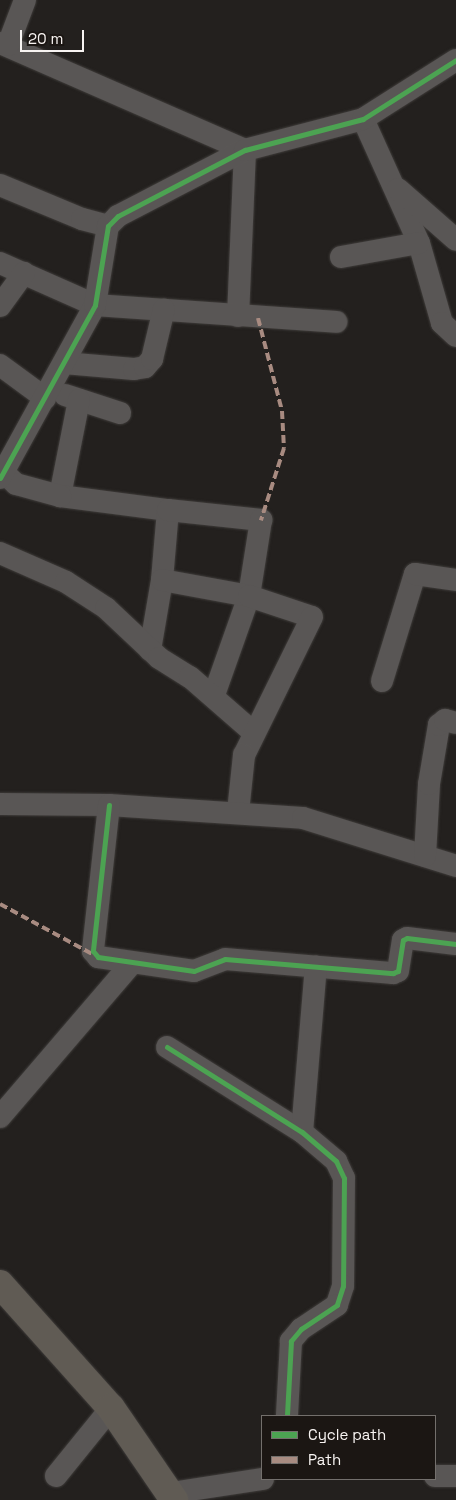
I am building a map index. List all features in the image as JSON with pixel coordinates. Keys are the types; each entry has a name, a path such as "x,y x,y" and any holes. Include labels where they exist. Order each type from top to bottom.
{"main road":[{"path":"0,1284 111,1408 172,1497"}],"street":[{"path":"25,0 4,44 245,150"},
{"path":"214,695 249,596 261,520 60,496 16,484 2,475 95,305 108,226 126,210 245,150 363,119 456,60"},
{"path":"363,119 418,243 442,323 456,336"},
{"path":"238,316 245,150"},
{"path":"392,184 456,240"},
{"path":"0,185 82,219 108,226"},
{"path":"341,257 418,243"},
{"path":"0,263 95,305 336,322"},
{"path":"0,306 24,273"},
{"path":"64,363 134,370 145,367 152,359 164,309"},
{"path":"0,365 47,394 79,400 120,413"},
{"path":"60,496 79,400"},
{"path":"150,650 162,580 168,510"},
{"path":"0,554 66,582 120,618 150,650 214,695 253,732"},
{"path":"382,682 415,574 456,580"},
{"path":"162,580 249,596 312,617 253,732 242,764 238,812"},
{"path":"425,856 429,784 440,725 445,720 456,723"},
{"path":"0,804 108,805 238,812 323,823 456,866"},
{"path":"108,805 93,951 98,957 194,970 225,959 254,959 316,967 393,972 398,971 403,940 407,938 456,944"},
{"path":"0,1117 132,963"},
{"path":"302,1132 316,967"},
{"path":"167,1047 302,1132 336,1161 344,1178 343,1286 337,1305 301,1329 291,1341 287,1415"},
{"path":"56,1476 111,1408"},
{"path":"436,1476 456,1476"},
{"path":"172,1497 261,1479"}],"marked path":[{"path":"258,318 282,411 284,448 261,520"},
{"path":"0,904 94,955"}],"cycle path":[{"path":"0,478 95,305 108,226 118,216 245,150 363,119 456,60"},
{"path":"109,805 93,951 98,957 194,971 225,959 393,973 398,971 403,940 407,938 456,944"},
{"path":"167,1047 302,1132 336,1161 344,1178 343,1286 337,1305 301,1329 291,1341 287,1415"}]}
